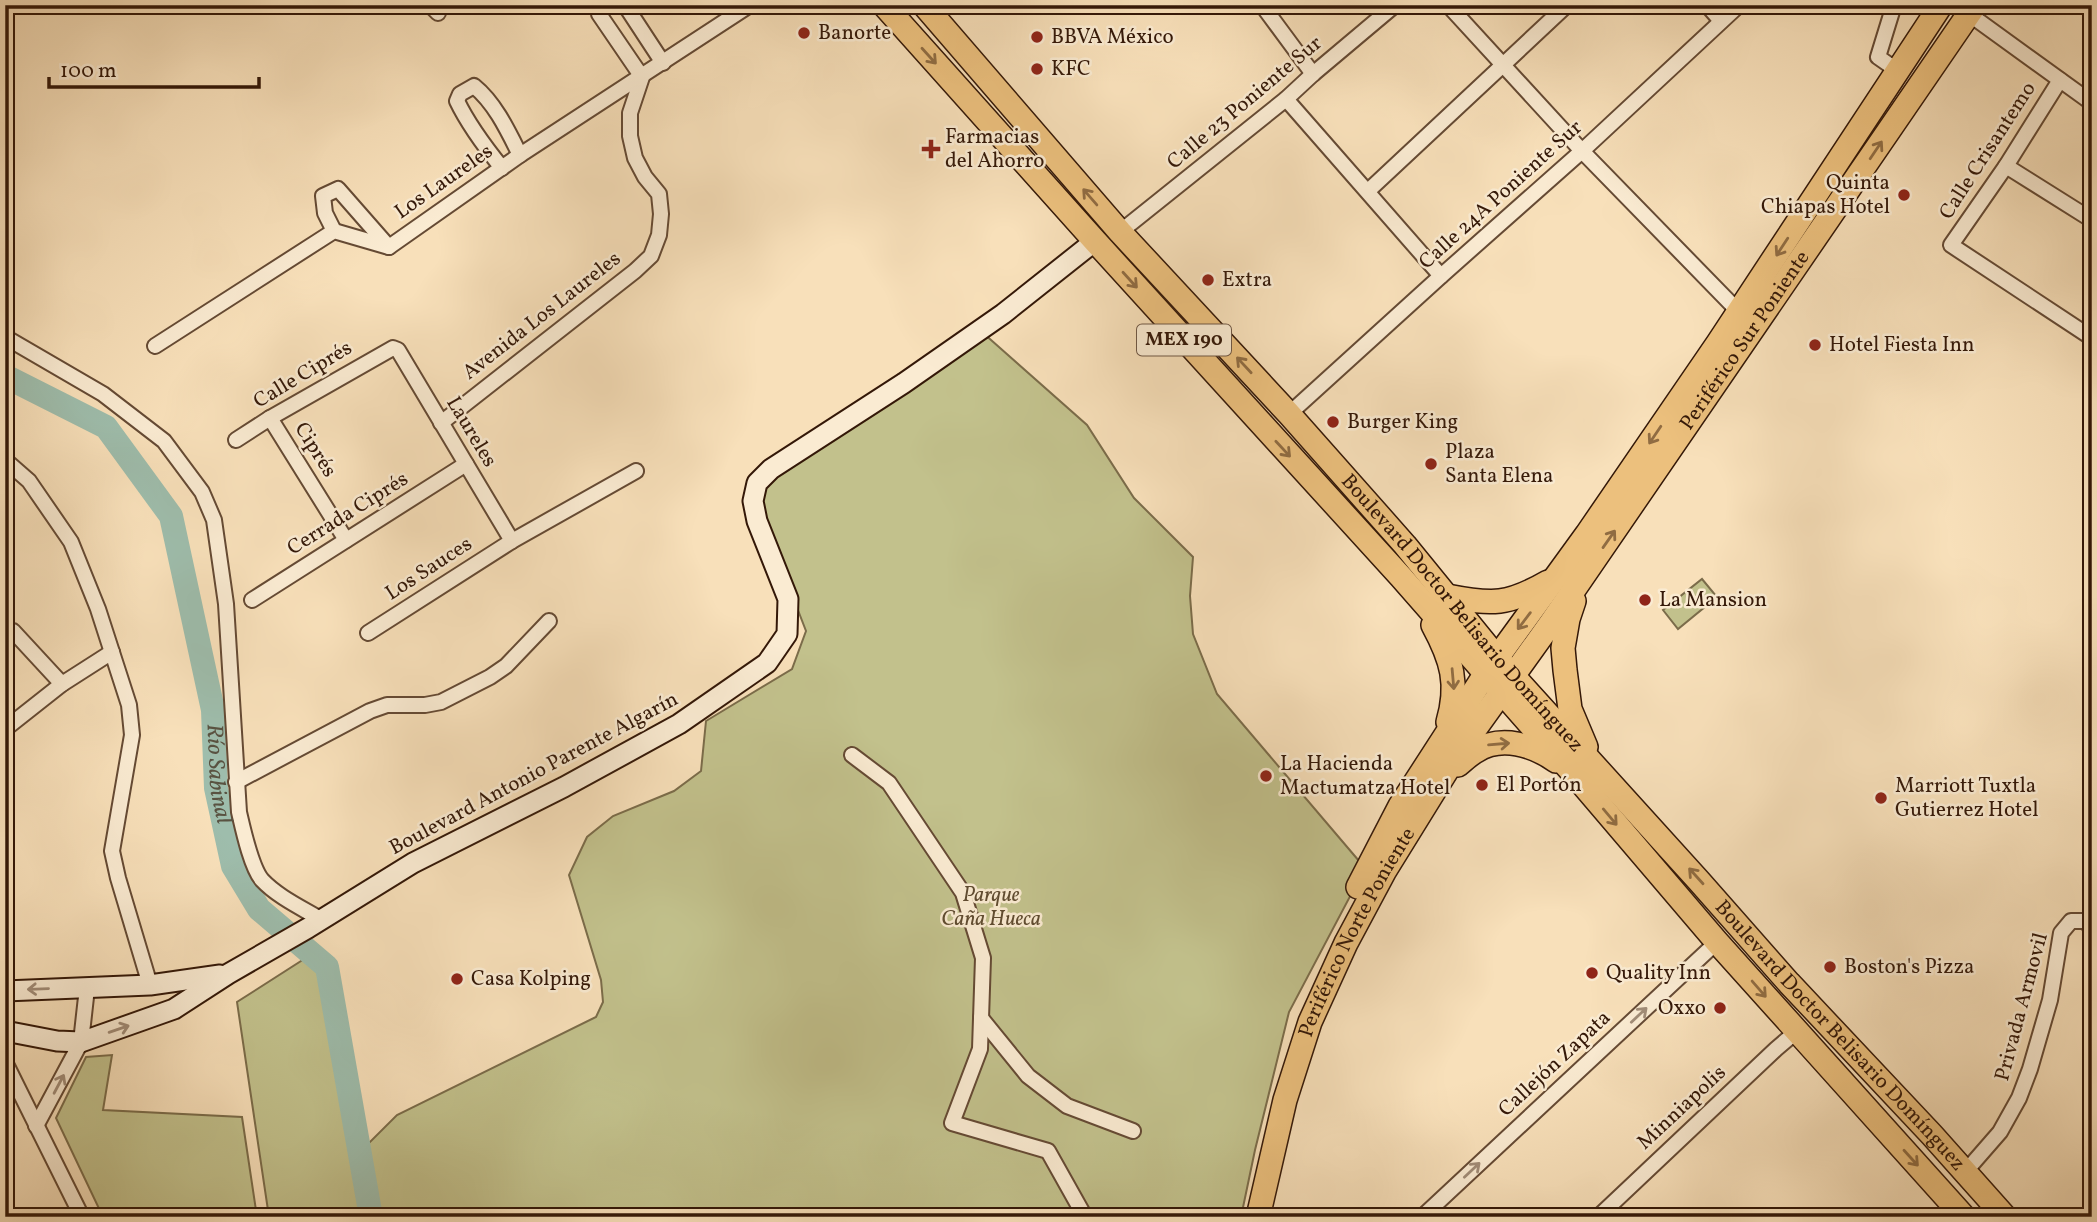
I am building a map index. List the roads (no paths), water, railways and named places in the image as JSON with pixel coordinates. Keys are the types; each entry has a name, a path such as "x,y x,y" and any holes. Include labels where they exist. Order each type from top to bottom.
{"main road":[{"name":"Boulevard Doctor Belisario Domínguez","path":"884,5 1095,242 1417,595 1491,665 1583,767 1966,1171 2006,1217"},
{"name":"Boulevard Doctor Belisario Domínguez","path":"924,5 1120,232 1397,535 1447,596 1491,665"},
{"name":"Periférico Sur Poniente","path":"1507,683 1725,370 1769,287 1898,71 1941,5"},
{"name":"Periférico Sur Poniente","path":"1491,665 1557,576 1739,312 1769,287 1972,10"},
{"name":"Boulevard Antonio Parente Algarín","path":"5,1031 57,1041 81,1042 174,1009 412,863 564,787 679,724 767,663 787,634 788,599 757,521 753,501 758,483 771,468 904,383 1003,314 1095,242"},
{"path":"1718,343 1718,358 1725,370"},
{"path":"1447,596 1479,602 1510,600 1525,595 1557,576"},
{"path":"1581,578 1568,619 1563,648 1570,709 1583,767"},
{"path":"1417,595 1445,646 1453,672 1454,697 1449,721 1438,746"},
{"name":"Periférico Norte Poniente","path":"1248,1217 1298,1017 1349,905 1400,806 1491,665"},
{"name":"Periférico Norte Poniente","path":"1258,1217 1285,1100 1310,1022 1346,943 1384,872 1441,777 1507,683"},
{"path":"1441,777 1476,751 1490,744 1507,742 1583,767"},
{"name":"Boulevard Doctor Belisario Domínguez","path":"1583,767 1717,942 1964,1217"},
{"name":"Boulevard Antonio Parente Algarín","path":"5,991 150,985 231,972"}],"street":[{"path":"606,5 599,14 642,77"},
{"path":"625,5 663,63"},
{"name":"Los Laureles","path":"334,231 389,247 502,167 750,5"},
{"path":"1262,5 1313,74"},
{"name":"Calle 23 Poniente Sur","path":"1120,232 1286,99 1395,5"},
{"path":"1448,5 1582,151 1739,312"},
{"path":"1368,191 1567,5"},
{"path":"1707,5 1721,21"},
{"name":"Calle 24A Poniente Sur","path":"1289,414 1582,151 1739,5"},
{"path":"1894,5 1878,57 1898,71"},
{"path":"1972,10 2092,103"},
{"name":"Avenida Los Laureles","path":"441,423 635,271 650,256 659,235 662,214 659,194 645,177 635,158 629,136 630,113 642,77"},
{"name":"Calle Crisantemo","path":"2060,80 2006,166 1951,245 2092,338"},
{"path":"502,167 482,144 465,118 457,101 460,94 474,86 477,88 489,102 520,155"},
{"path":"1286,99 1441,275"},
{"path":"2006,166 2092,220"},
{"path":"155,346 334,231 325,213 323,196 338,189 389,247"},
{"path":"5,337 103,394 164,441 202,492 214,520 222,570 236,782 244,834 260,878 315,924"},
{"name":"Laureles","path":"393,348 398,350 512,541"},
{"name":"Calle Ciprés","path":"236,440 393,348"},
{"name":"Ciprés","path":"271,418 346,540"},
{"path":"5,460 29,481 71,542 99,609 129,705 132,735 112,851 150,985"},
{"name":"Cerrada Ciprés","path":"252,600 466,464"},
{"name":"Los Sauces","path":"368,633 512,541 636,471"},
{"path":"236,782 370,711 387,705 425,705 441,702 490,677 506,666 549,621"},
{"path":"5,638 13,631 62,684"},
{"path":"5,729 62,684 113,652"},
{"path":"852,755 889,783 962,893 983,958 981,1049 952,1123 1048,1151 1085,1217"},
{"name":"Privada Armovil","path":"1966,1171 2000,1132 2031,1069 2050,1000 2061,933 2071,920 2084,920 2092,927"},
{"name":"Callejón Zapata","path":"1422,1217 1717,942"},
{"path":"36,1126 81,1042 87,988"},
{"path":"981,1018 1028,1076 1067,1106 1133,1131"},
{"name":"Minniapolis","path":"1598,1217 1796,1031"},
{"path":"5,1062 82,1217"}],"waterway":[{"name":"Río Sabinal","path":"5,376 106,427 171,516 213,710 216,788 233,866 259,909 327,967 371,1217"}],"place":[{"name":"Banorte","path":"804,33"},
{"name":"BBVA México","path":"1037,37"},
{"name":"KFC","path":"1037,69"},
{"name":"Farmacias del Ahorro","path":"931,149"},
{"name":"Quinta Chiapas Hotel","path":"1904,195"},
{"name":"Extra","path":"1208,280"},
{"name":"Hotel Fiesta Inn","path":"1815,345"},
{"name":"Burger King","path":"1333,422"},
{"name":"Plaza Santa Elena","path":"1431,464"},
{"name":"La Mansion","path":"1645,600"},
{"name":"La Hacienda Mactumatza Hotel","path":"1266,776"},
{"name":"El Portón","path":"1482,785"},
{"name":"Marriott Tuxtla Gutierrez Hotel","path":"1881,798"},
{"name":"Boston's Pizza","path":"1830,967"},
{"name":"Quality Inn","path":"1592,973"},
{"name":"Casa Kolping","path":"457,979"},
{"name":"Oxxo","path":"1720,1008"}],"park label":[{"name":"Parque Caña Hueca","path":"991,907"}]}
